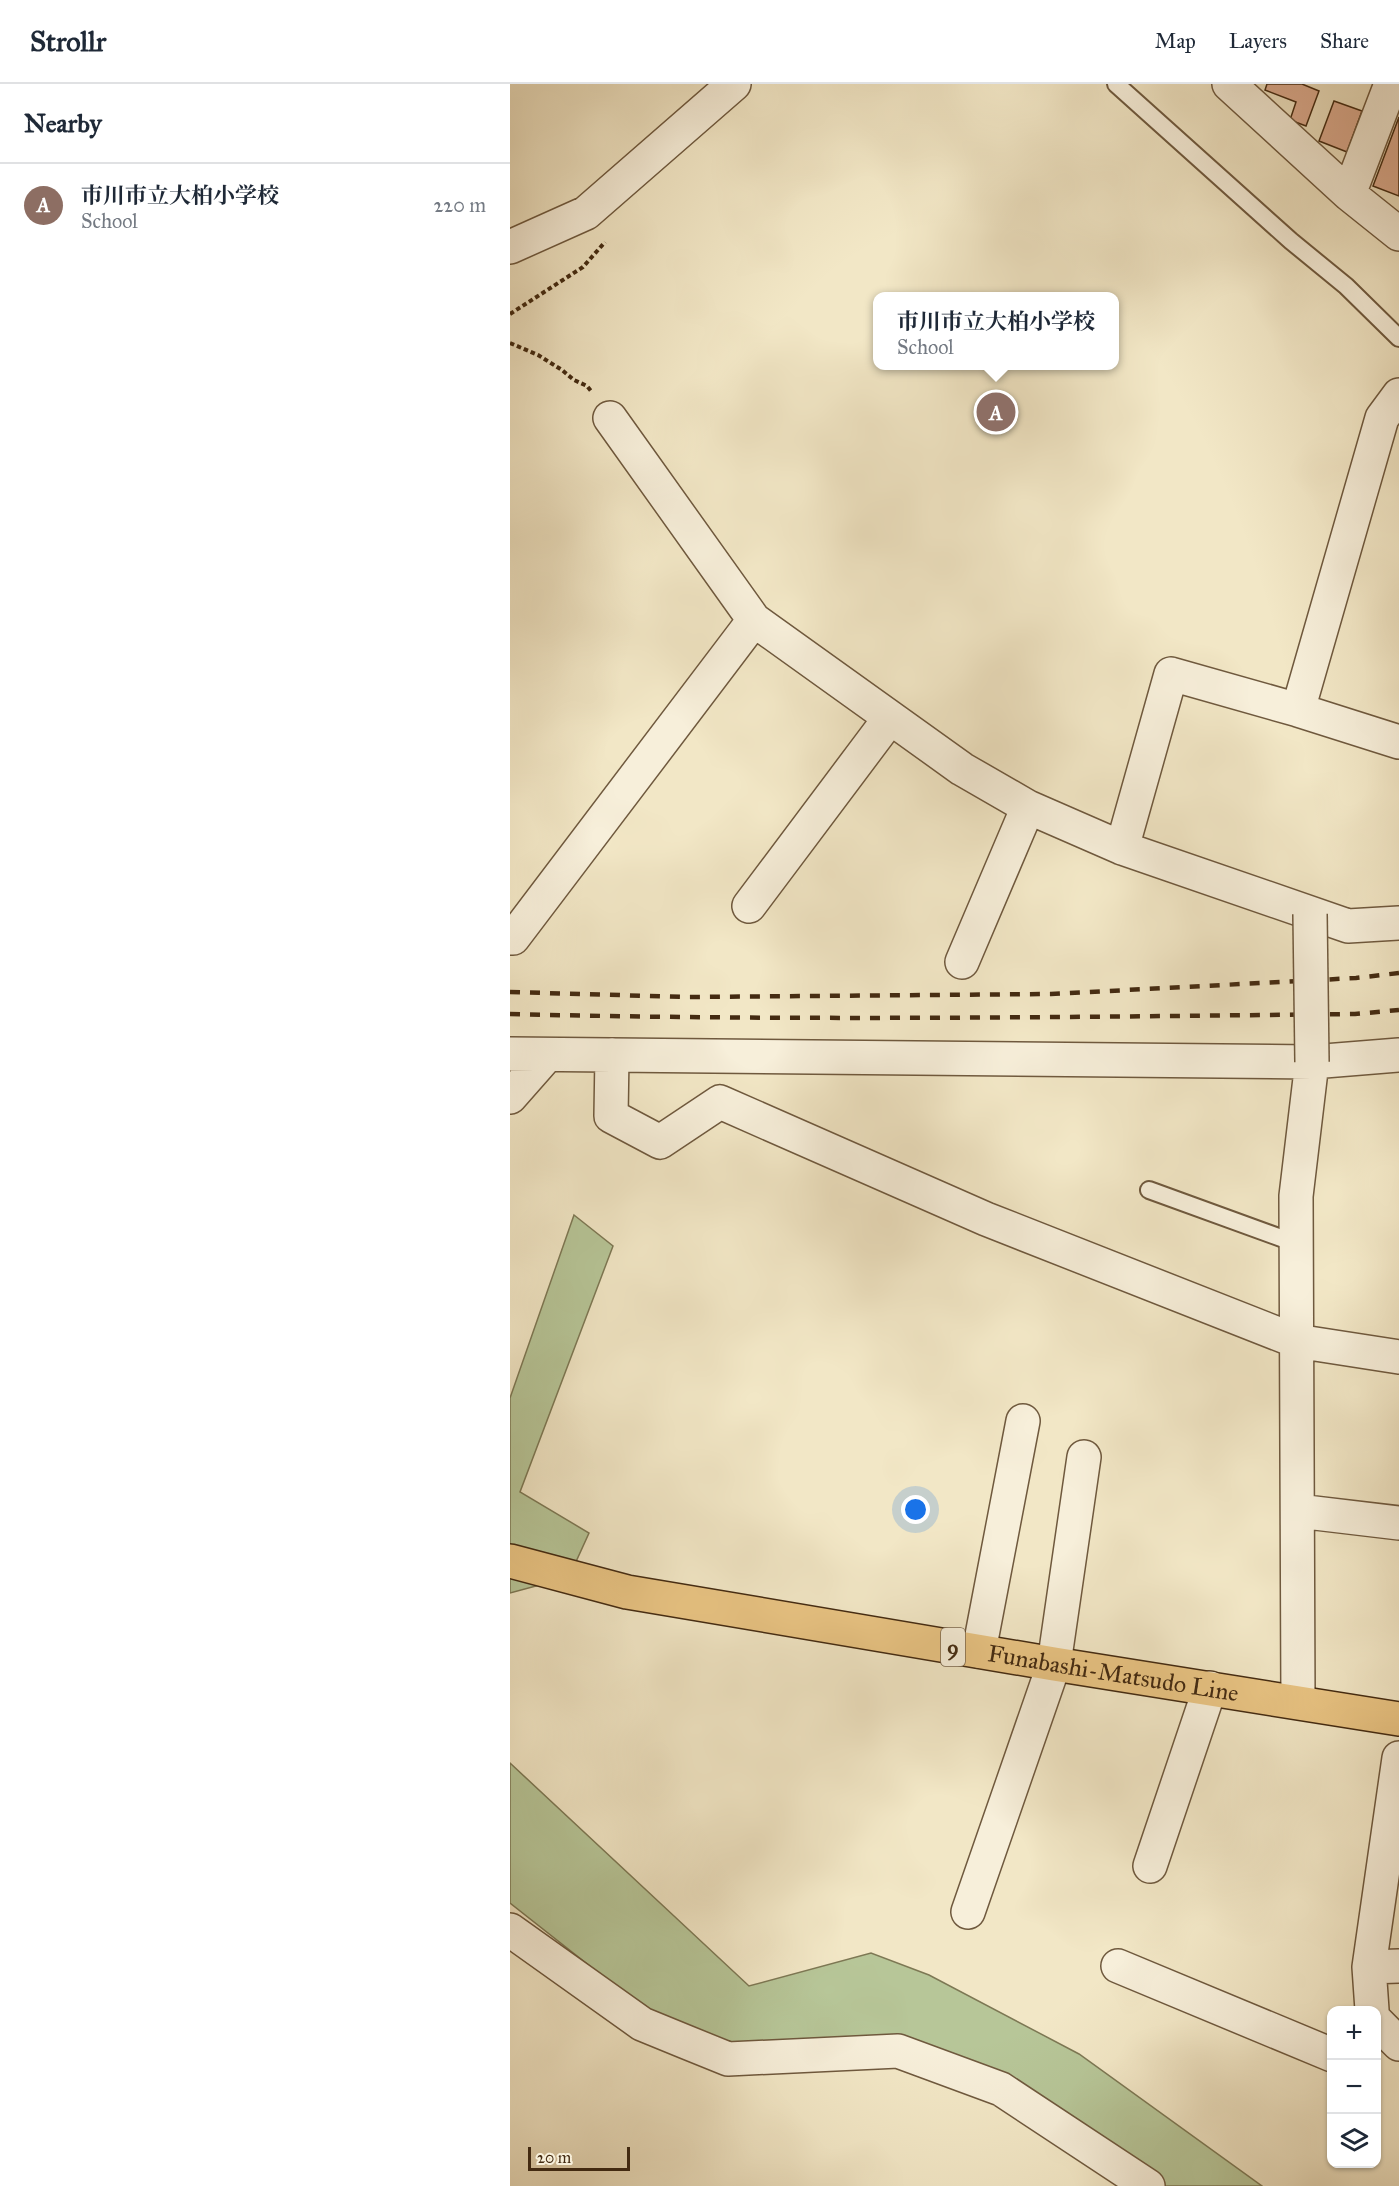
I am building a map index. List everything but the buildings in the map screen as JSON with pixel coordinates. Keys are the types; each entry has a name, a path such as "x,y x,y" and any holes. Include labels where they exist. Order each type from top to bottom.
{"main road":[{"name":"Funabashi-Matsudo Line","path":"510,1561 627,1592 1399,1719"}],"street":[{"path":"510,247 586,213 734,84"},
{"path":"1229,84 1349,194 1399,234"},
{"path":"1349,194 1391,84"},
{"path":"1298,710 1382,418 1399,395"},
{"path":"610,418 754,620 962,769 1028,807 1122,848 1348,926 1399,923"},
{"path":"510,938 513,939 754,620"},
{"path":"1122,848 1171,674 1399,742"},
{"path":"749,906 890,718"},
{"path":"962,962 1028,807"},
{"path":"1298,1702 1295,1243 1296,1196 1312,1062 1310,914"},
{"path":"510,1054 1312,1062 1399,1056"},
{"path":"510,1097 547,1055"},
{"path":"612,1055 611,1116 660,1142 720,1102 986,1219 1296,1341 1399,1357"},
{"path":"979,1651 1023,1421"},
{"path":"968,1912 1054,1664 1084,1457"},
{"path":"1298,1511 1399,1522"},
{"path":"1150,1866 1210,1688"},
{"path":"1373,2006 1384,1966 1399,1758"},
{"path":"510,1930 642,2024 696,2047 729,2059 898,2051 1001,2089 1148,2186"},
{"path":"1118,1966 1327,2053"},
{"path":"1381,2025 1399,2044"}],"lane":[{"path":"1116,84 1291,241 1346,286 1399,338"},
{"path":"1149,1190 1295,1243"}],"path":[{"path":"510,314 583,267 607,239"},
{"path":"510,343 538,355 574,380 587,386 610,418"}],"green space":[{"path":"574,1215 613,1246 520,1492 589,1533 569,1577 510,1593 510,1398"},
{"path":"510,1763 749,1986 871,1953 929,1975 1079,2054 1262,2186 1155,2186 936,2052 686,2042 510,1903"}],"railway":[{"path":"510,992 687,997 1051,994 1356,978 1399,973"},
{"path":"510,1014 932,1018 1355,1014 1399,1010"}],"place":[{"name":"市川市立大柏小学校","path":"996,412"}]}
